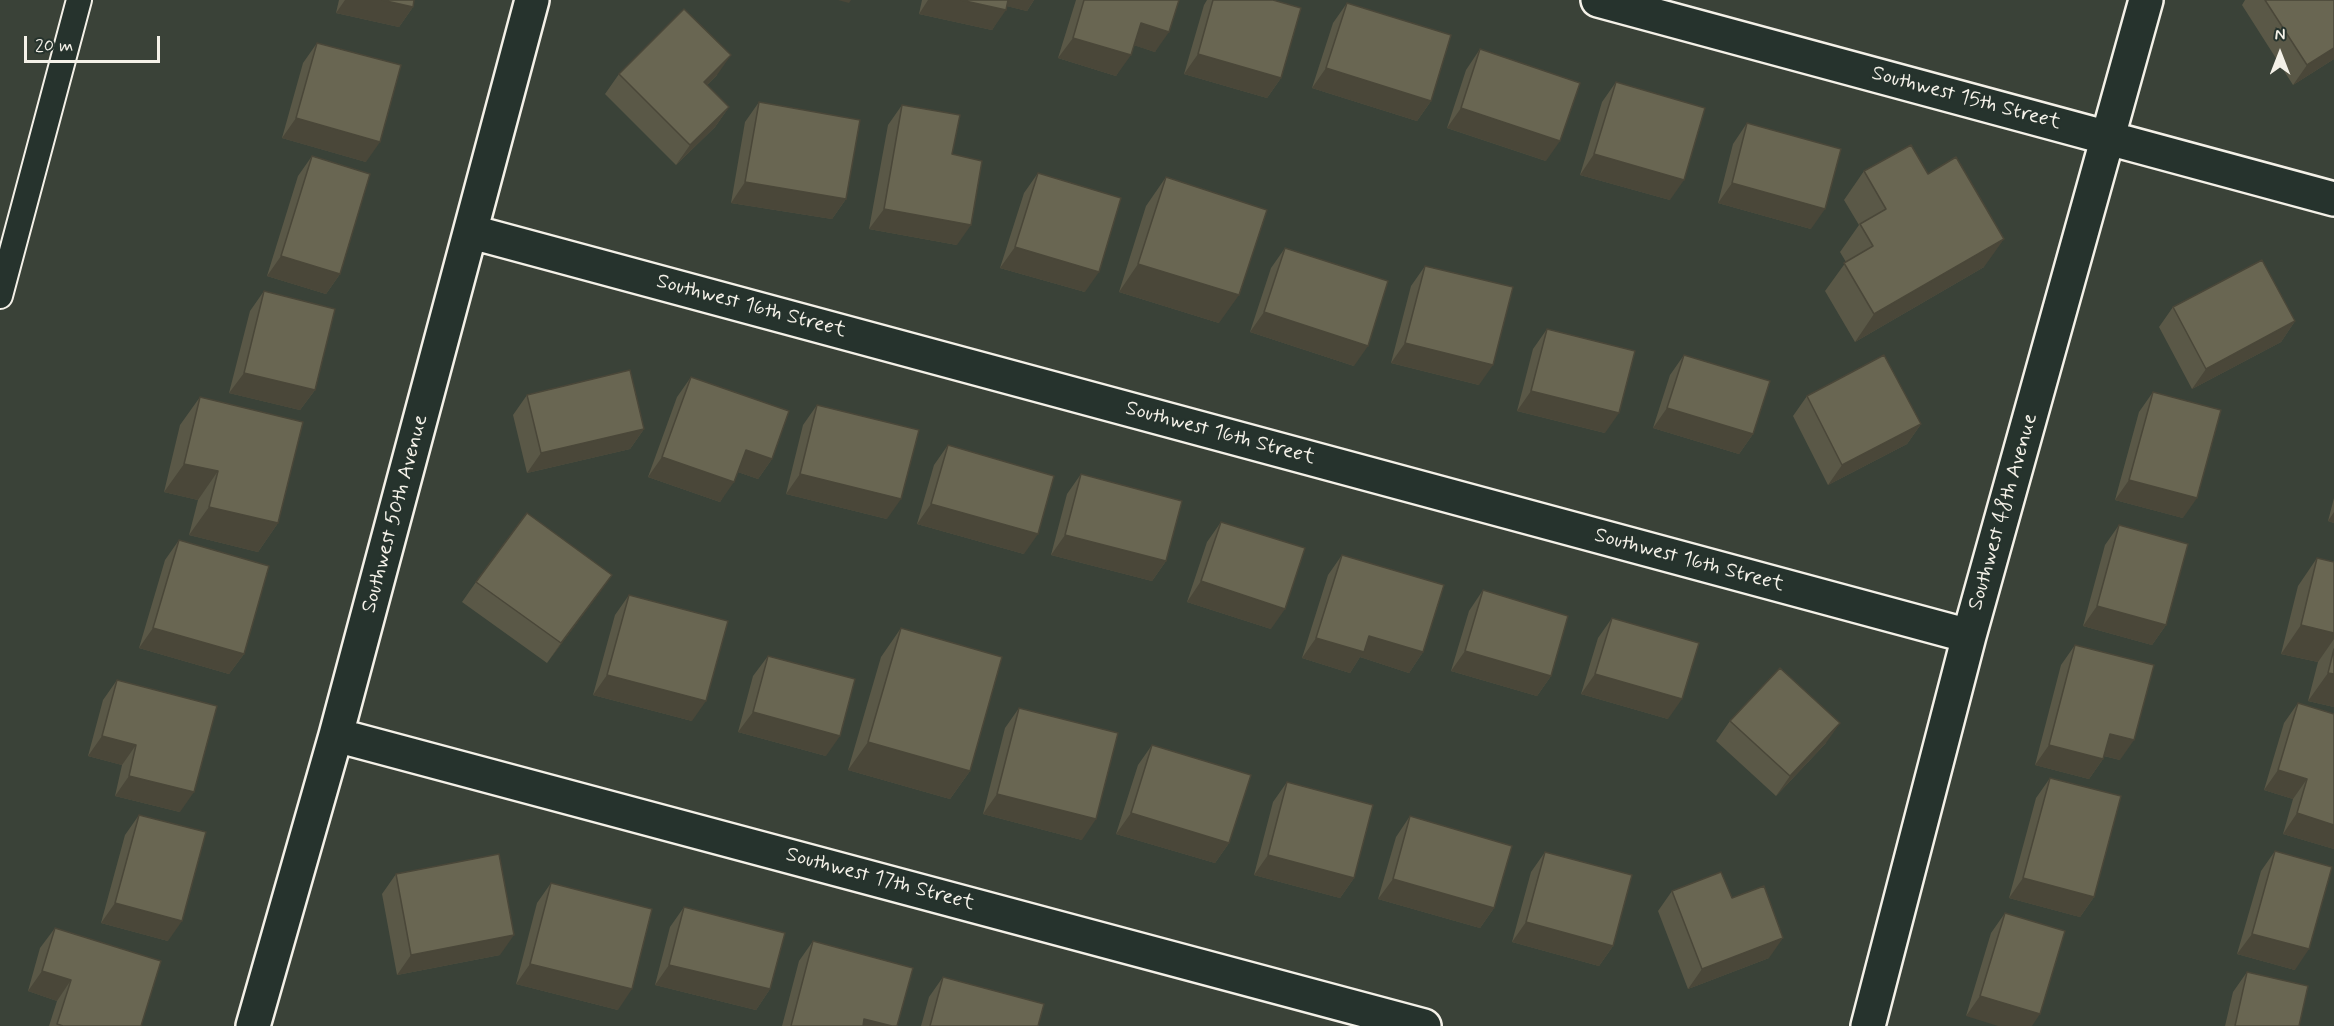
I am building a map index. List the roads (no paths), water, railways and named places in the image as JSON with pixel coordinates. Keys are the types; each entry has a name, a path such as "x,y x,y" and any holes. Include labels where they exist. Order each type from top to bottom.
{"street":[{"name":"Southwest 50th Avenue","path":"253,1026 336,735 472,232 532,0"},
{"name":"Southwest 48th Avenue","path":"1868,1026 1969,636 2146,0"},
{"name":"Southwest 15th Street","path":"1604,1 2334,199"},
{"name":"Southwest 16th Street","path":"472,232 1969,636"},
{"name":"Southwest 17th Street","path":"336,735 1425,1026"}],"lane":[{"path":"0,296 80,0"}]}
